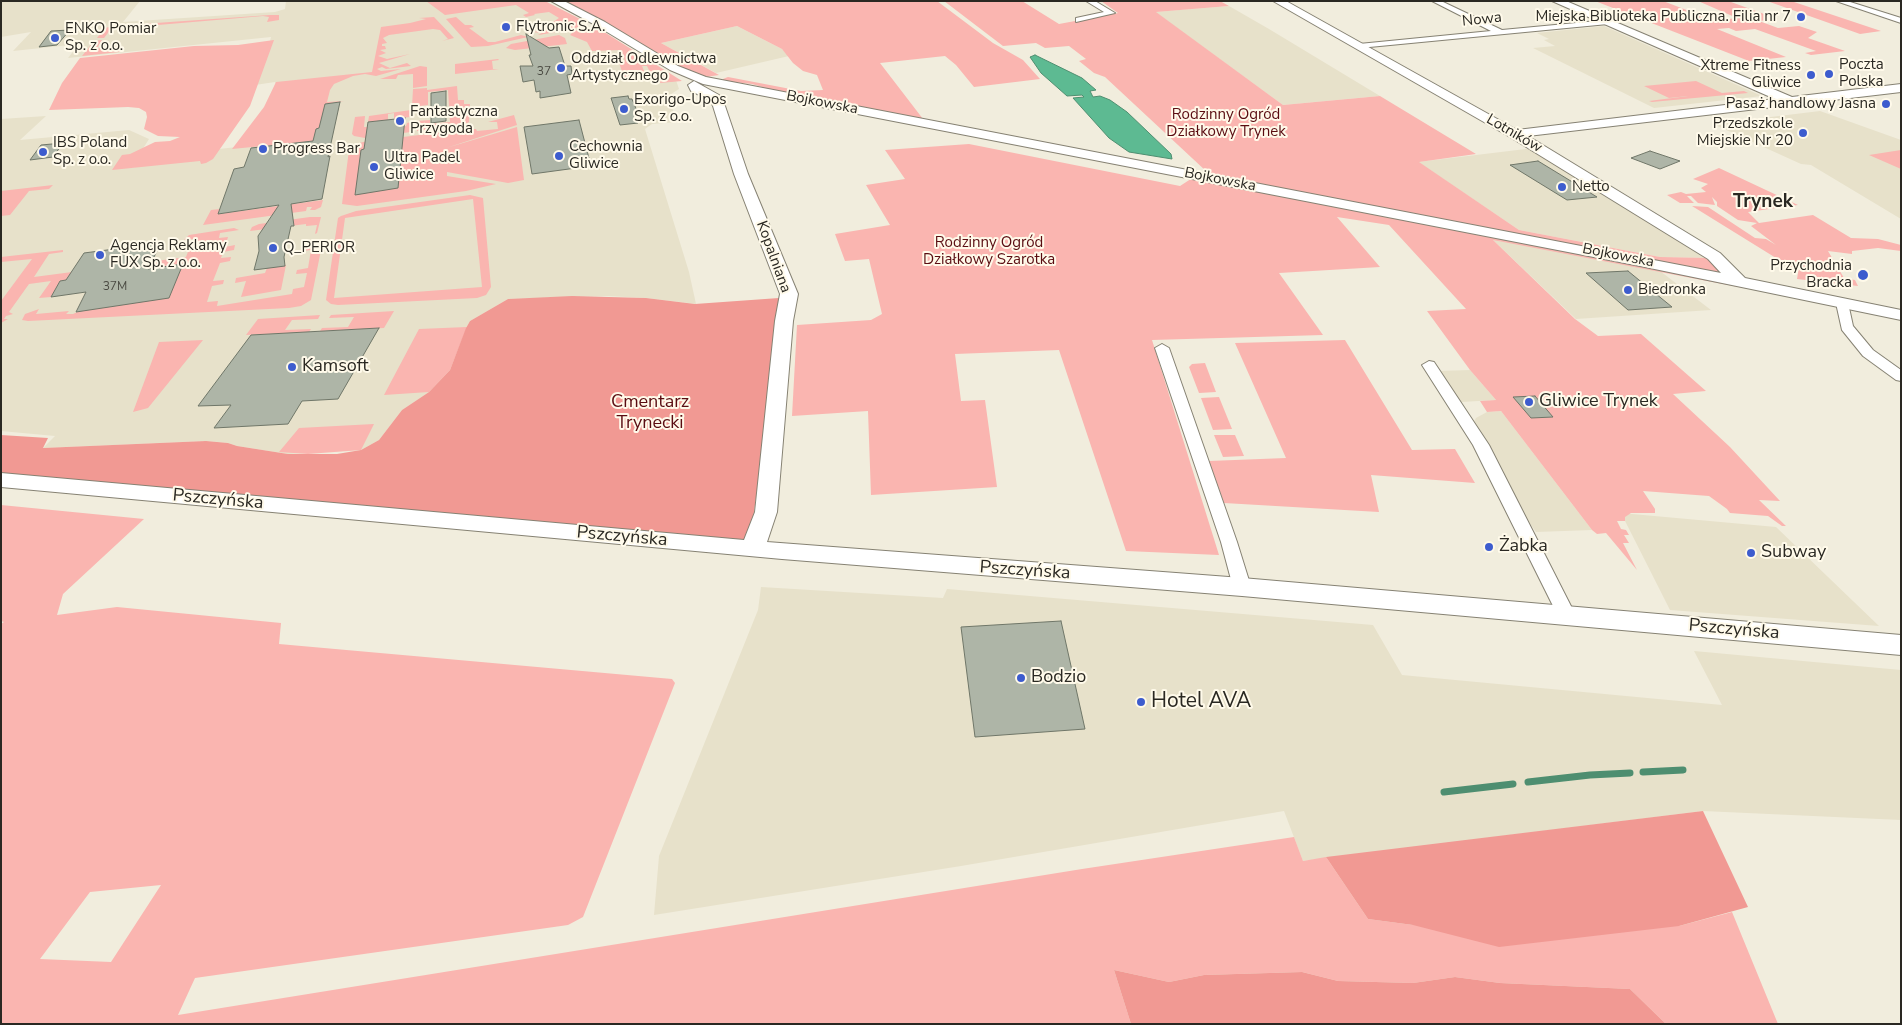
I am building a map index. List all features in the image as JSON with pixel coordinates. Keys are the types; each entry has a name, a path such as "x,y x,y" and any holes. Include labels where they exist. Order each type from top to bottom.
{"street":[{"name":"Bojkowska","path":"556,1 601,24 674,68 703,80 1602,253 1901,315"},
{"path":"1079,20 1111,13 1089,1"},
{"name":"Lotników","path":"1278,1 1514,134 1714,256 1740,282"},
{"path":"1434,1 1501,32"},
{"path":"1557,1 1791,101"},
{"path":"1839,1 1901,21"},
{"name":"Nowa","path":"1359,46 1608,22"},
{"name":"Kopalniana","path":"703,80 693,87 715,98 741,174 789,294 784,323 766,512 752,548"},
{"path":"1514,134 1901,88"},
{"path":"1842,302 1847,327 1868,353 1901,377"},
{"path":"1162,348 1229,542 1242,587"},
{"path":"1429,365 1482,445 1567,616"},
{"name":"Pszczyńska","path":"1,480 752,548 1242,587 1901,645"}],"shaded area":[{"path":"1,1 140,1 123,22 275,12 285,9 286,1 541,1 676,80 679,89 668,96 677,122 652,124 645,129 689,272 696,304 646,298 606,296 508,299 470,321 429,392 402,410 379,440 361,450 288,454 206,441 43,448 55,436 1,431 1,119 46,116 20,140 129,130 149,139 131,168 219,149 300,140 275,82 255,85 267,54 271,37 68,58 79,44 13,51 31,32 1,37"},
{"path":"1229,6 1380,96 1283,105 1155,12"},
{"path":"737,26 782,49 789,56 716,73 661,43"},
{"path":"1604,26 1762,96 1654,108 1533,48 1555,46 1544,40 1549,39 1537,33"},
{"path":"1035,55 1082,78 1096,90 1090,91 1093,97 1100,96 1110,100 1127,112 1171,154 1172,159 1129,152 1109,138 1073,98 1084,97 1082,95 1067,96 1041,73 1030,57"},
{"path":"1820,111 1901,140 1901,219 1811,165 1801,164 1713,124"},
{"path":"1534,148 1710,258 1660,257 1519,230 1418,162"},
{"path":"1492,239 1660,271 1711,310 1576,319"},
{"path":"1470,370 1496,400 1461,402 1438,371"},
{"path":"1501,411 1592,530 1536,532 1516,504 1471,427 1476,418 1487,412"},
{"path":"1621,513 1776,527 1879,626 1670,610"},
{"path":"761,587 943,598 947,589 1373,625 1402,675 1722,705 1694,651 1901,670 1901,820 1703,811 1303,861 1284,811 961,866 654,915 659,856 758,610"}],"green space":[{"path":"426,1 545,1 588,23 573,29 569,26 573,25 565,26 567,30 538,35 542,33 533,32 556,28 553,26 561,23 553,22 559,18 549,12 526,17 523,15 529,13 516,5 445,15"},
{"path":"562,1 937,1 993,43 1023,60 1040,79 974,87 956,65 945,56 880,63 923,119 783,93 752,84 723,81 723,79 728,77 801,91 823,90 817,75 803,71 793,63 782,49 737,26 661,43 719,75 706,77 683,68 611,26"},
{"path":"944,1 1022,1 1059,24 1118,13 1101,1 1220,1 1229,6 1156,12 1283,105 1380,96 1476,154 1419,162 1519,230 1660,257 1710,258 1749,289 1493,240 1575,319 1598,336 1641,334 1706,391 1673,394 1730,447 1780,501 1759,500 1786,526 1782,526 1768,516 1730,513 1709,496 1643,491 1655,509 1655,513 1631,513 1625,517 1625,521 1617,521 1621,529 1626,530 1629,535 1624,535 1629,543 1623,543 1637,570 1606,533 1597,534 1592,530 1501,411 1487,412 1480,401 1496,400 1470,370 1427,311 1466,309 1389,225 1337,217 1380,267 1279,273 1323,335 1152,340 1219,555 1126,551 1059,350 955,354 961,401 985,400 997,487 871,495 868,411 792,416 797,325 871,320 882,314 869,259 845,261 835,234 890,225 866,185 905,179 885,150 969,144 1180,186 1197,175 1207,172 1105,77 1094,73 1079,61 1086,59 1069,46 1045,48 1036,43 1003,46"},
{"path":"1595,1 1663,1 1710,19 1721,20 1737,18 1698,1 1733,1 1731,2 1778,19 1759,21 1778,28 1799,26 1817,32 1808,38 1845,51 1811,55 1805,53 1816,51 1755,29 1736,31 1729,28 1717,29 1786,57 1749,61"},
{"path":"1767,1 1791,1 1881,31 1860,34"},
{"path":"270,15 279,15 279,20 267,22 269,17 263,16 111,29 104,38 97,38 105,28 113,26"},
{"path":"434,17 454,38 442,41 448,39 440,30 433,29 389,35 383,38 387,43 382,44 382,46 385,46 386,49 380,50 386,53 378,56 387,59 410,54 379,63 390,68 407,63 411,66 386,69 382,67 377,69 381,71 401,69 376,76 365,74 353,76 334,84 330,90 327,102 344,101 325,104 319,128 316,129 313,141 232,149 264,107 276,82 372,72 381,27 426,19 419,18"},
{"path":"456,17 465,25 474,27 469,28 488,42 521,35 528,37 488,46 471,47 446,19"},
{"path":"590,28 601,30 682,81 660,83 649,77 652,76 647,66 642,66 646,76 624,78 619,62 625,61 620,50 592,51 587,42 570,35 574,31"},
{"path":"559,35 565,38 567,44 515,50 506,48 511,44"},
{"path":"102,40 97,48 119,46 117,49 121,49 119,52 82,56 94,41"},
{"path":"274,40 250,106 213,159 206,163 201,164 200,161 112,170 122,155 130,154 155,142 170,141 180,137 158,136 144,129 147,117 146,112 139,108 49,110 62,83 80,58 194,46 238,45"},
{"path":"498,59 492,61 493,69 499,69 455,74 455,64"},
{"path":"420,66 427,67 427,86 413,88 413,74 398,75 396,79 380,79"},
{"path":"1696,81 1722,93 1744,91 1748,93 1652,102 1649,101 1688,96 1669,98 1644,86"},
{"path":"457,86 458,100 464,100 464,104 470,104 469,122 461,126 417,131 417,121 430,120 430,124 450,122 448,90 428,92 428,105 412,107 413,89 427,88 427,90"},
{"path":"411,110 410,117 394,119 394,113 388,114 388,120 368,122 369,116"},
{"path":"514,115 517,125 446,148 517,127 524,180 508,183 447,172 447,176 496,184 466,191 357,206 342,204 349,150 353,145 363,142 467,129 476,129 477,131 498,129 497,122 488,122"},
{"path":"365,116 364,127 369,127 369,131 406,126 407,123 411,122 411,132 365,138 354,136 352,134 355,117"},
{"path":"1901,150 1901,169 1869,155"},
{"path":"1719,168 1798,205 1748,212 1759,223 1813,215 1851,238 1878,239 1901,245 1901,251 1878,248 1852,251 1852,254 1828,251 1844,278 1855,280 1858,286 1797,279 1799,267 1797,271 1692,206 1708,207 1755,238 1766,239 1776,245 1751,226 1757,223 1738,220 1717,206 1717,202 1712,197 1715,205 1698,203 1691,196 1687,196 1694,203 1680,203 1667,195 1681,192 1686,194 1706,192 1701,188 1708,184 1693,179"},
{"path":"53,185 49,189 29,191 10,215 1,216 1,191"},
{"path":"470,195 483,198 491,287 486,295 477,298 331,304 326,300 338,218 356,211","holes":["473,199 482,287 334,298 345,218"]},
{"path":"323,200 321,207 315,210 310,210 312,207 307,207 306,211 203,225 211,210 220,209 219,214"},
{"path":"321,217 317,233 315,234 317,225 306,226 306,224 250,231 252,227 259,224"},
{"path":"234,228 239,230 220,233 219,238 228,237 225,247 235,245 234,250 223,252 221,258 231,257 230,261 220,263 213,281 224,280 223,284 212,286 207,302 218,301 217,306 292,294 293,289 304,287 307,273 296,274 297,270 308,268 311,250 302,251 302,248 319,243 322,245 311,300 301,306 289,308 22,320 25,314 39,309 36,314 69,311 66,314 73,314 182,264 60,281 51,297 39,298 51,281 29,284 9,312 13,314 6,316 4,319 8,319 1,323 1,301 32,259 1,262 1,257 63,250 63,252 49,254 34,277 186,257 189,249 180,250 181,248 191,247 194,239 184,240 189,235"},
{"path":"286,265 281,290 241,297 246,281 235,283 236,278 265,273 267,268"},
{"name":"Cmentarz Trynecki","path":"572,296 646,298 695,304 779,298 773,374 750,541 1,480 1,435 48,438 43,448 206,441 288,454 337,454 361,450 379,440 402,410 429,392 450,370 470,321 508,299"},
{"path":"394,311 384,328 320,331 322,328 348,327 354,317 329,318 331,315"},
{"path":"320,315 318,319 292,320 285,330 311,329 309,332 246,335 258,319"},
{"path":"467,327 450,370 429,392 384,395 419,329"},
{"path":"203,340 148,408 133,412 159,342"},
{"path":"1345,340 1412,450 1455,449 1475,483 1371,475 1379,512 1224,503 1209,461 1286,458 1235,343"},
{"path":"1205,363 1216,392 1199,393 1189,367 1192,364"},
{"path":"1219,397 1232,429 1213,430 1201,398"},
{"path":"374,424 361,450 308,454 279,452 299,428"},
{"path":"1214,435 1235,435 1244,456 1223,457"},
{"path":"1,505 144,519 63,594 57,615 117,607 281,623 279,644 672,679 675,683 583,917 568,925 195,978 178,1015 1082,869 1294,837 1303,861 1326,857 1368,919 1413,925 1679,926 1732,912 1778,1024 1666,1024 1630,989 1500,983 1455,977 1413,983 1338,981 1302,972 1204,975 1169,982 1114,970 1131,1024 1,1024 1,624 4,622 1,621","holes":["161,885 111,962 40,959 90,892"]},
{"path":"1703,811 1748,907 1679,926 1499,947 1413,925 1368,919 1326,857"},
{"path":"1114,970 1169,982 1204,975 1302,972 1338,981 1413,983 1455,977 1500,983 1630,989 1666,1024 1131,1024"}],"building":[{"path":"70,30 57,45 39,47 51,31"},
{"path":"526,34 549,48 559,47 565,66 571,66 572,74 567,75 571,93 540,98 540,91 536,92 534,80 523,82 520,66 533,66 529,55 531,55"},
{"path":"446,91 446,121 431,123 431,93"},
{"name":"Exorigo-Upos Sp. z o.o.","path":"628,96 629,99 632,99 640,118 637,118 638,123 620,125 611,98"},
{"path":"340,102 328,157 330,156 322,199 291,204 294,226 291,226 284,257 285,266 254,270 259,251 258,236 279,205 218,214 234,169 244,167 251,148 313,141 316,129 319,128 325,104"},
{"path":"405,118 398,188 355,195 361,150 364,149 368,122"},
{"name":"Cechownia Gliwice","path":"579,120 591,166 532,174 524,127"},
{"path":"63,143 53,157 30,160 41,145"},
{"path":"1650,151 1680,161 1660,169 1631,158"},
{"name":"Netto","path":"1538,161 1597,197 1567,200 1510,165"},
{"path":"161,243 148,269 183,264 169,298 76,312 86,292 51,297 60,281 66,280 84,253"},
{"name":"Biedronka","path":"1628,271 1672,307 1628,310 1586,273"},
{"name":"Kamsoft","path":"379,328 338,399 302,401 288,424 214,428 231,405 198,406 251,335"},
{"name":"Gliwice Trynek","path":"1535,396 1553,417 1531,418 1513,397"},
{"name":"Bodzio","path":"1061,621 1085,729 975,737 961,627"}],"waterway":[{"path":"1643,772 1683,770"},
{"path":"1528,782 1590,775 1630,773"},
{"path":"1444,792 1513,784"}],"place":[{"name":"Miejska Biblioteka Publiczna. Filia nr 7","path":"1801,17"},
{"name":"Flytronic S.A.","path":"506,27"},
{"name":"ENKO Pomiar Sp. z o.o.","path":"55,38"},
{"name":"Oddział Odlewnictwa Artystycznego","path":"561,68"},
{"name":"Poczta Polska","path":"1829,74"},
{"name":"Xtreme Fitness Gliwice","path":"1811,75"},
{"name":"Pasaż handlowy Jasna","path":"1886,104"},
{"name":"Exorigo-Upos Sp. z o.o.","path":"624,109"},
{"name":"Fantastyczna Przygoda","path":"400,121"},
{"name":"Przedszkole Miejskie Nr 20","path":"1803,133"},
{"name":"Progress Bar","path":"263,149"},
{"name":"IBS Poland Sp. z o.o.","path":"43,152"},
{"name":"Cechownia Gliwice","path":"559,156"},
{"name":"Ultra Padel Gliwice","path":"374,167"},
{"name":"Netto","path":"1562,187"},
{"name":"Q_PERIOR","path":"273,248"},
{"name":"Agencja Reklamy FUX Sp. z o.o.","path":"100,255"},
{"name":"Przychodnia Bracka","path":"1863,275"},
{"name":"Biedronka","path":"1628,290"},
{"name":"Kamsoft","path":"292,367"},
{"name":"Gliwice Trynek","path":"1529,402"},
{"name":"Żabka","path":"1489,547"},
{"name":"Subway","path":"1751,553"},
{"name":"Bodzio","path":"1021,678"},
{"name":"Hotel AVA","path":"1141,702"}],"district":[{"name":"Trynek","path":"1763,202"}],"park label":[{"name":"Rodzinny Ogród Działkowy Trynek","path":"1226,124"},
{"name":"Rodzinny Ogród Działkowy Szarotka","path":"989,252"}]}
